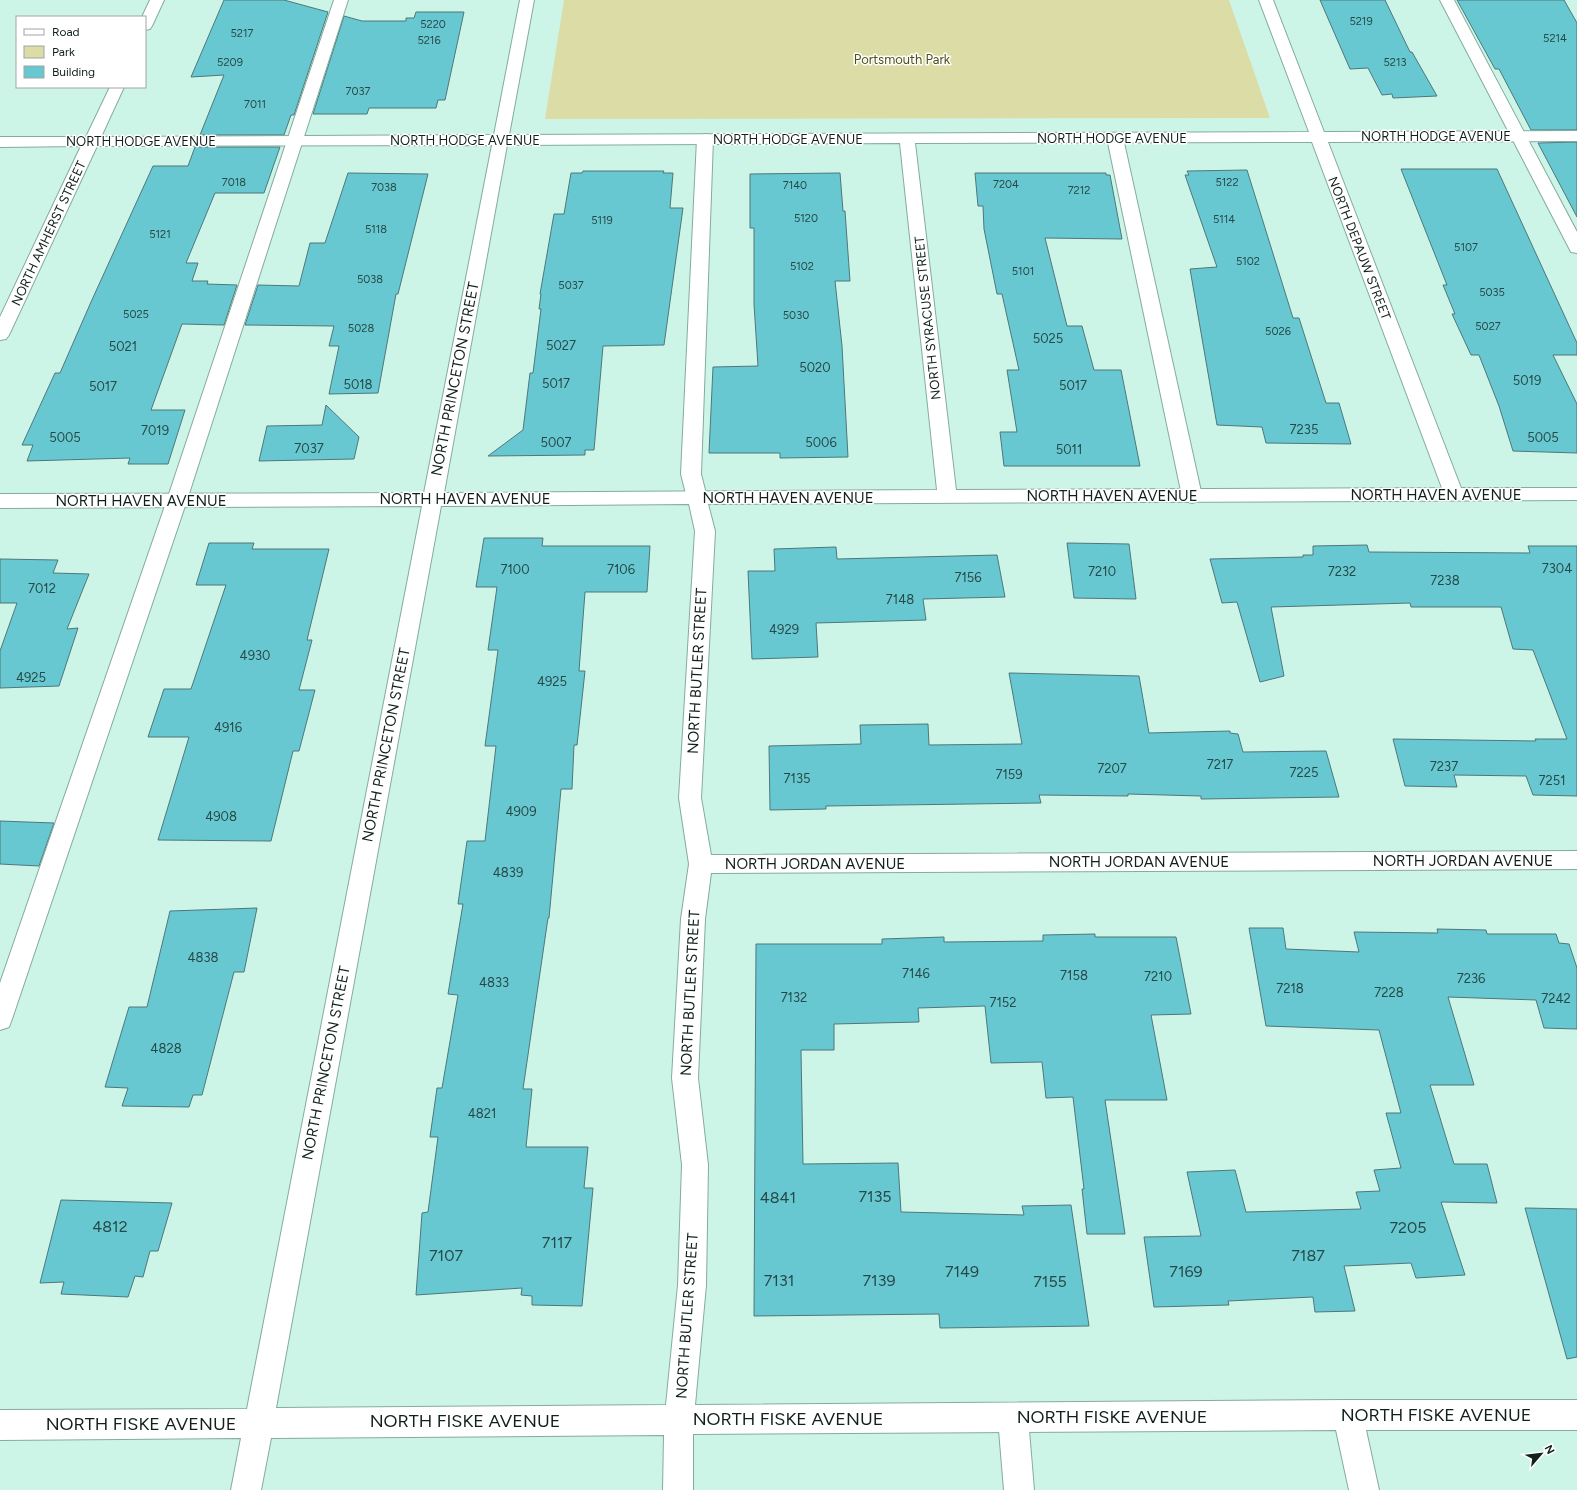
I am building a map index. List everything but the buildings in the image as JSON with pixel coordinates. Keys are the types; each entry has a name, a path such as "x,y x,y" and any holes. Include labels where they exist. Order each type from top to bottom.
{"street":[{"path":"146,24 157,0"},
{"path":"0,1019 177,500 341,0"},
{"name":"NORTH PRINCETON STREET","path":"246,1490 527,0"},
{"name":"NORTH DEPAUW STREET","path":"1266,0 1454,495"},
{"path":"1448,0 1577,248"},
{"name":"NORTH AMHERST STREET","path":"0,335 117,88"},
{"name":"NORTH HODGE AVENUE","path":"0,142 1577,136"},
{"name":"NORTH SYRACUSE STREET","path":"907,138 947,497"},
{"path":"1115,138 1192,496"},
{"name":"NORTH BUTLER STREET","path":"678,1490 679,1420 692,1285 695,1165 685,1078 693,919 701,864 690,798 705,530 691,474 705,139"},
{"name":"NORTH HAVEN AVENUE","path":"0,501 1577,494"},
{"name":"NORTH JORDAN AVENUE","path":"701,864 1577,860"},
{"path":"1348,1415 1364,1490"},
{"name":"NORTH FISKE AVENUE","path":"0,1425 1348,1415 1577,1415"},
{"path":"1013,1418 1019,1490"}],"green space":[{"name":"Portsmouth Park","path":"564,0 1229,0 1270,118 545,119"}]}
